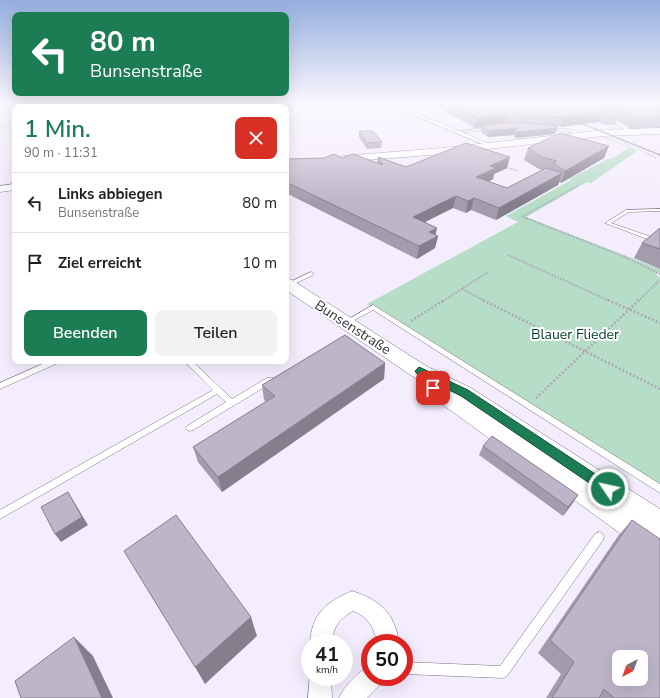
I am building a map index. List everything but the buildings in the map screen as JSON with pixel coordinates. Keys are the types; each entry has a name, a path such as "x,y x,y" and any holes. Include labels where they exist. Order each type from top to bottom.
{"main road":[{"name":"Bunsenstraße","path":"289,285 347,322 419,371 464,393 660,524"},
{"name":"Bunsenstraße","path":"419,371 433,388 660,546"}],"street":[{"path":"469,137 492,146"},
{"path":"335,159 492,146 568,137"},
{"path":"0,189 12,186"},
{"path":"322,634 324,624 330,614 340,606 352,601 370,608 378,616 386,634"},
{"path":"320,686 320,698"},
{"path":"351,698 363,686"}],"lane":[{"path":"660,210 628,210 608,223 660,242"},
{"path":"289,283 311,274"},
{"path":"347,322 373,307 660,489"},
{"path":"0,386 48,364"},
{"path":"191,364 232,403"},
{"path":"190,428 278,375"},
{"path":"0,515 218,390"},
{"path":"413,668 503,672 599,537"}],"path":[{"path":"625,144 656,158"},
{"path":"503,166 518,171"},
{"path":"579,185 522,217 625,257 660,274"},
{"path":"508,255 660,323"},
{"path":"405,324 488,272"},
{"path":"531,403 660,280"},
{"path":"462,289 660,389"}],"green space":[{"name":"Blauer Flieder","path":"603,137 607,137 637,151 591,183 587,182 526,217 660,269 660,272 656,275 660,277 660,489 367,304 518,222 506,216 571,180 569,179 608,159 611,159 629,148"}],"railway":[{"path":"614,137 660,155 658,154"}],"route":[{"path":"433,388 419,371 464,393 608,489"}]}
